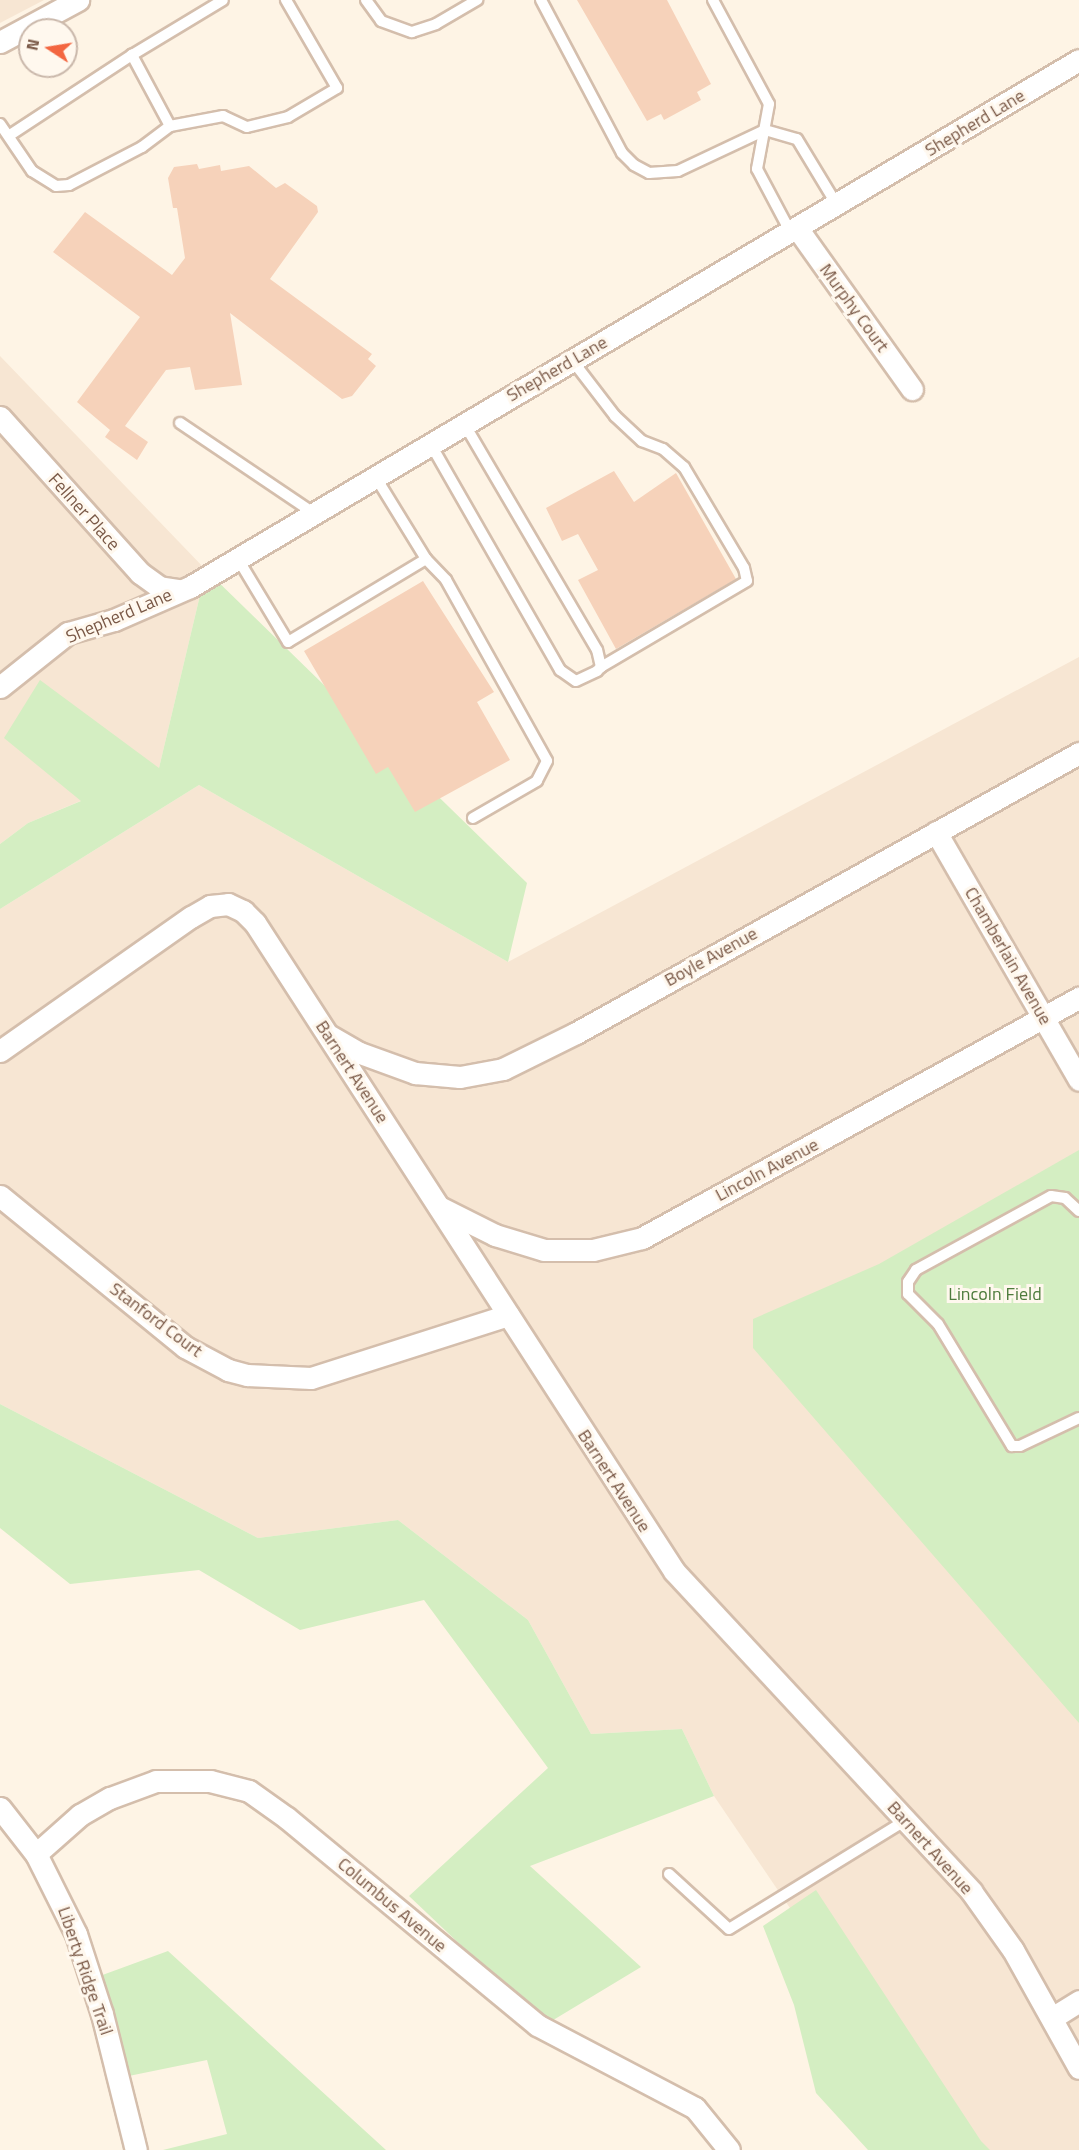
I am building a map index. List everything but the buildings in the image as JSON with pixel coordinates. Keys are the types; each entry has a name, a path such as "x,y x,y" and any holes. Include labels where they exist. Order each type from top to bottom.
{"street":[{"path":"0,42 78,0"},
{"name":"Shepherd Lane","path":"0,687 31,666 69,633 114,620 238,559 1079,60"},
{"name":"Murphy Court","path":"793,229 912,389"},
{"name":"Fellner Place","path":"0,417 140,573 159,587 179,590"},
{"name":"Boyle Avenue","path":"327,1034 360,1053 415,1073 460,1077 503,1069 576,1034 1079,753"},
{"name":"Chamberlain Avenue","path":"936,832 1079,1080"},
{"name":"Barnert Avenue","path":"0,1050 210,906 228,904 243,911 327,1034 674,1571 977,1899 1013,1950 1079,2068"},
{"name":"Lincoln Avenue","path":"439,1207 495,1235 544,1250 593,1250 642,1238 1079,998"},
{"name":"Stanford Court","path":"0,1196 185,1347 228,1370 247,1375 312,1378 508,1315"},
{"name":"Columbus Avenue","path":"36,1854 80,1815 134,1787 156,1780 192,1780 231,1784 249,1791 287,1818 537,2025 695,2108 729,2150"},
{"name":"Liberty Ridge Trail","path":"0,1808 36,1854 76,1934 102,2014 136,2150"},
{"path":"1052,2018 1079,2001"}],"lane":[{"path":"9,135 132,55 223,0"},
{"path":"0,124 32,171 56,186 69,185 142,147 170,126 224,116 247,127 270,124 337,88 286,0"},
{"path":"366,0 381,21 412,32 436,24 477,0"},
{"path":"541,0 622,153 634,165 649,173 678,171 765,130 797,139 837,205"},
{"path":"713,0 769,104 757,169 793,229"},
{"path":"132,55 170,126"},
{"path":"430,443 560,670 576,681 747,581 744,568 684,467 663,449 642,441 615,416 572,360"},
{"path":"180,423 315,514"},
{"path":"464,423 597,650 601,667"},
{"path":"375,476 426,559 446,580 547,761 537,781 472,818"},
{"path":"238,559 288,642 426,559"},
{"path":"1079,1211 1065,1198 1051,1196 916,1270 908,1282 908,1294 938,1324 1012,1446 1020,1446 1079,1418"},
{"path":"669,1874 729,1929 906,1820"}],"shaded area":[{"path":"0,0 44,0 0,23"},
{"path":"0,356 206,570 159,768 28,823 0,844"},
{"path":"1079,657 1079,2150 954,2150 714,1796 682,1729 591,1734 528,1620 398,1520 258,1538 0,1404 0,909 199,785 508,962"}],"green space":[{"path":"206,570 527,883 508,962 199,785 0,909 0,844 28,823 81,801 4,738 40,680 159,768"},
{"name":"Lincoln Field","path":"1079,1150 1079,1723 753,1348 753,1319 879,1264"},
{"path":"0,1404 258,1538 398,1520 528,1620 591,1734 682,1729 714,1796 530,1866 641,1967 545,2025 409,1896 548,1768 424,1600 300,1630 199,1570 70,1584 0,1528"},
{"path":"816,1890 981,2141 990,2150 868,2150 816,2093 794,2005 763,1926"},
{"path":"168,1951 386,2150 163,2150 227,2134 207,2060 119,2078 97,1977"}]}
